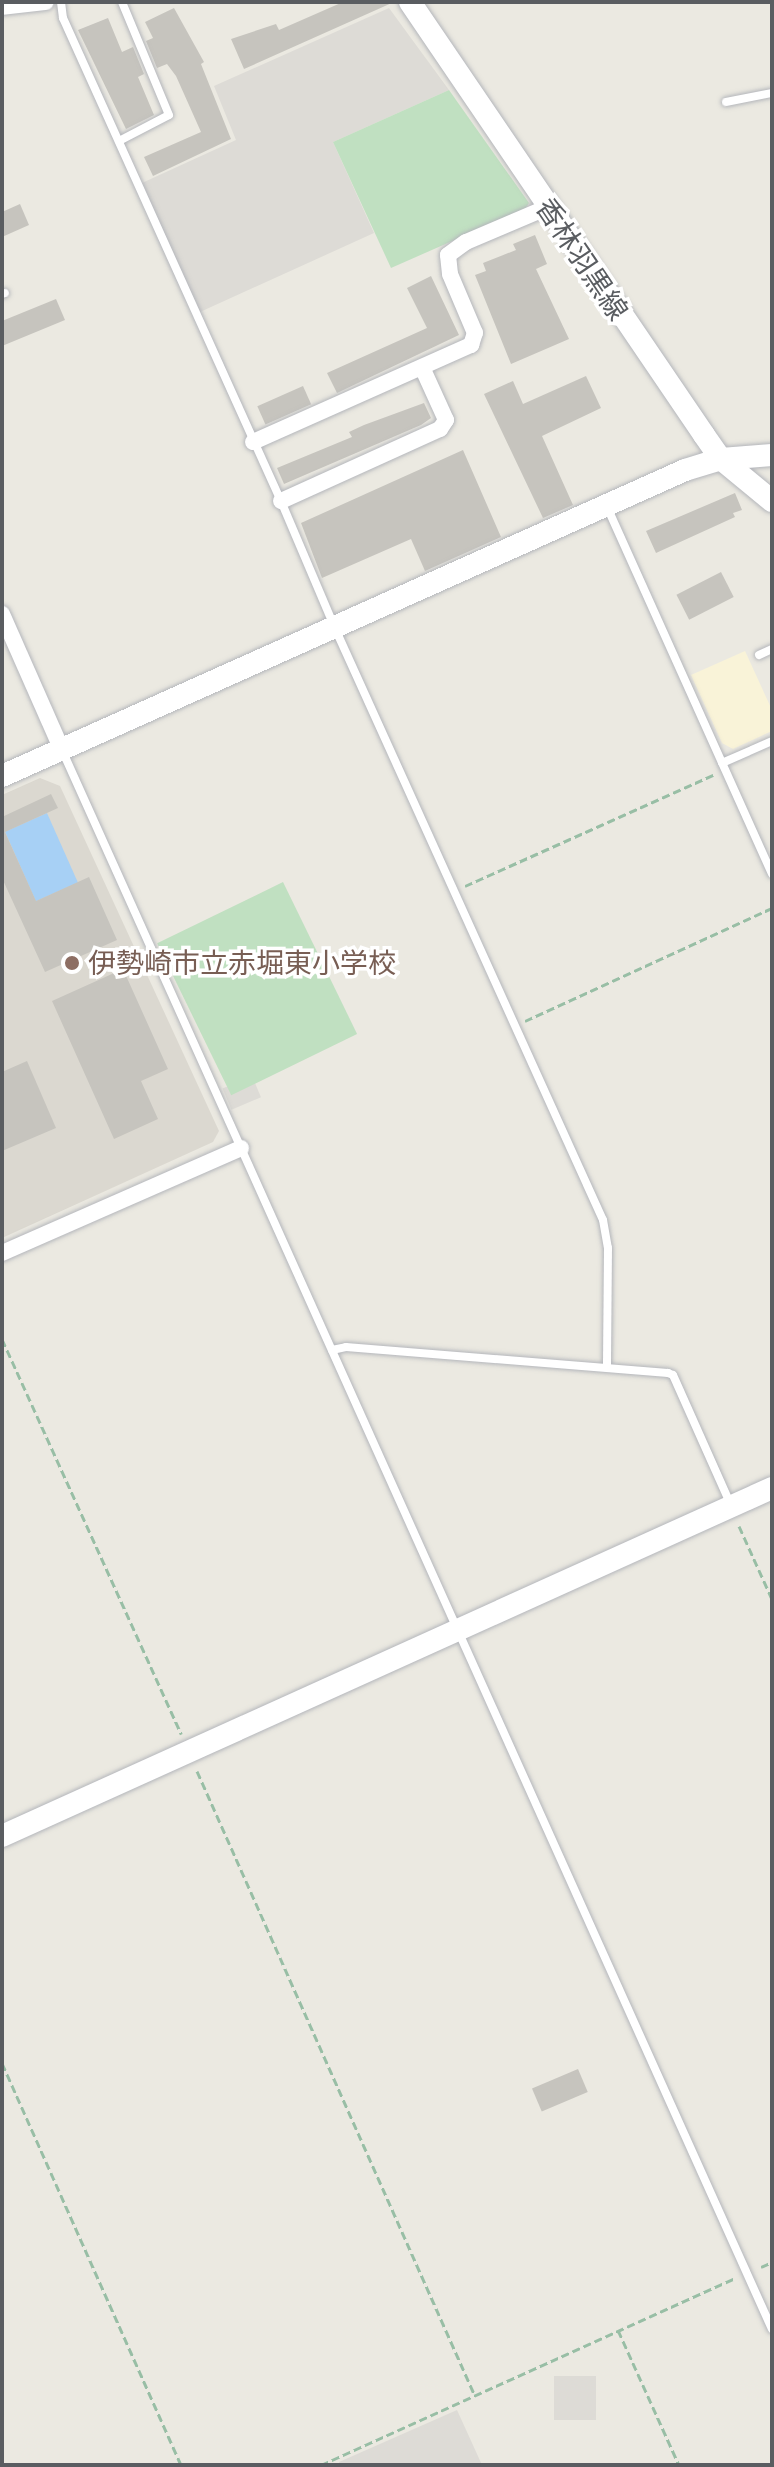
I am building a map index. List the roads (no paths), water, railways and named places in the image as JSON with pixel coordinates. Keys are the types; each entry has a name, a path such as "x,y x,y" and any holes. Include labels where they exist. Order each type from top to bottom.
{"street":[{"path":"2,7 46,2"},
{"name":"香林羽黒線","path":"410,2 721,459 772,501"},
{"path":"253,442 471,345 475,338 450,274 448,255 466,242 548,207"},
{"path":"281,501 440,429 446,420 422,367"},
{"path":"2,776 606,504 721,459 772,455"},
{"path":"2,614 62,750"},
{"path":"2,1253 241,1148"},
{"path":"2,1836 772,1488"}],"lane":[{"path":"61,2 63,18 603,1220 608,1248 607,1365"},
{"path":"119,141 169,115 122,2"},
{"path":"726,102 772,93"},
{"path":"606,504 772,874"},
{"path":"759,655 772,649"},
{"path":"724,766 772,741"},
{"path":"62,750 772,2329"},
{"path":"332,1350 346,1347 607,1365 673,1375 731,1505"}],"water":[{"path":"47,813 78,882 36,901 5,832"}],"place":[{"name":"伊勢崎市立赤堀東小学校","path":"72,963"}]}
